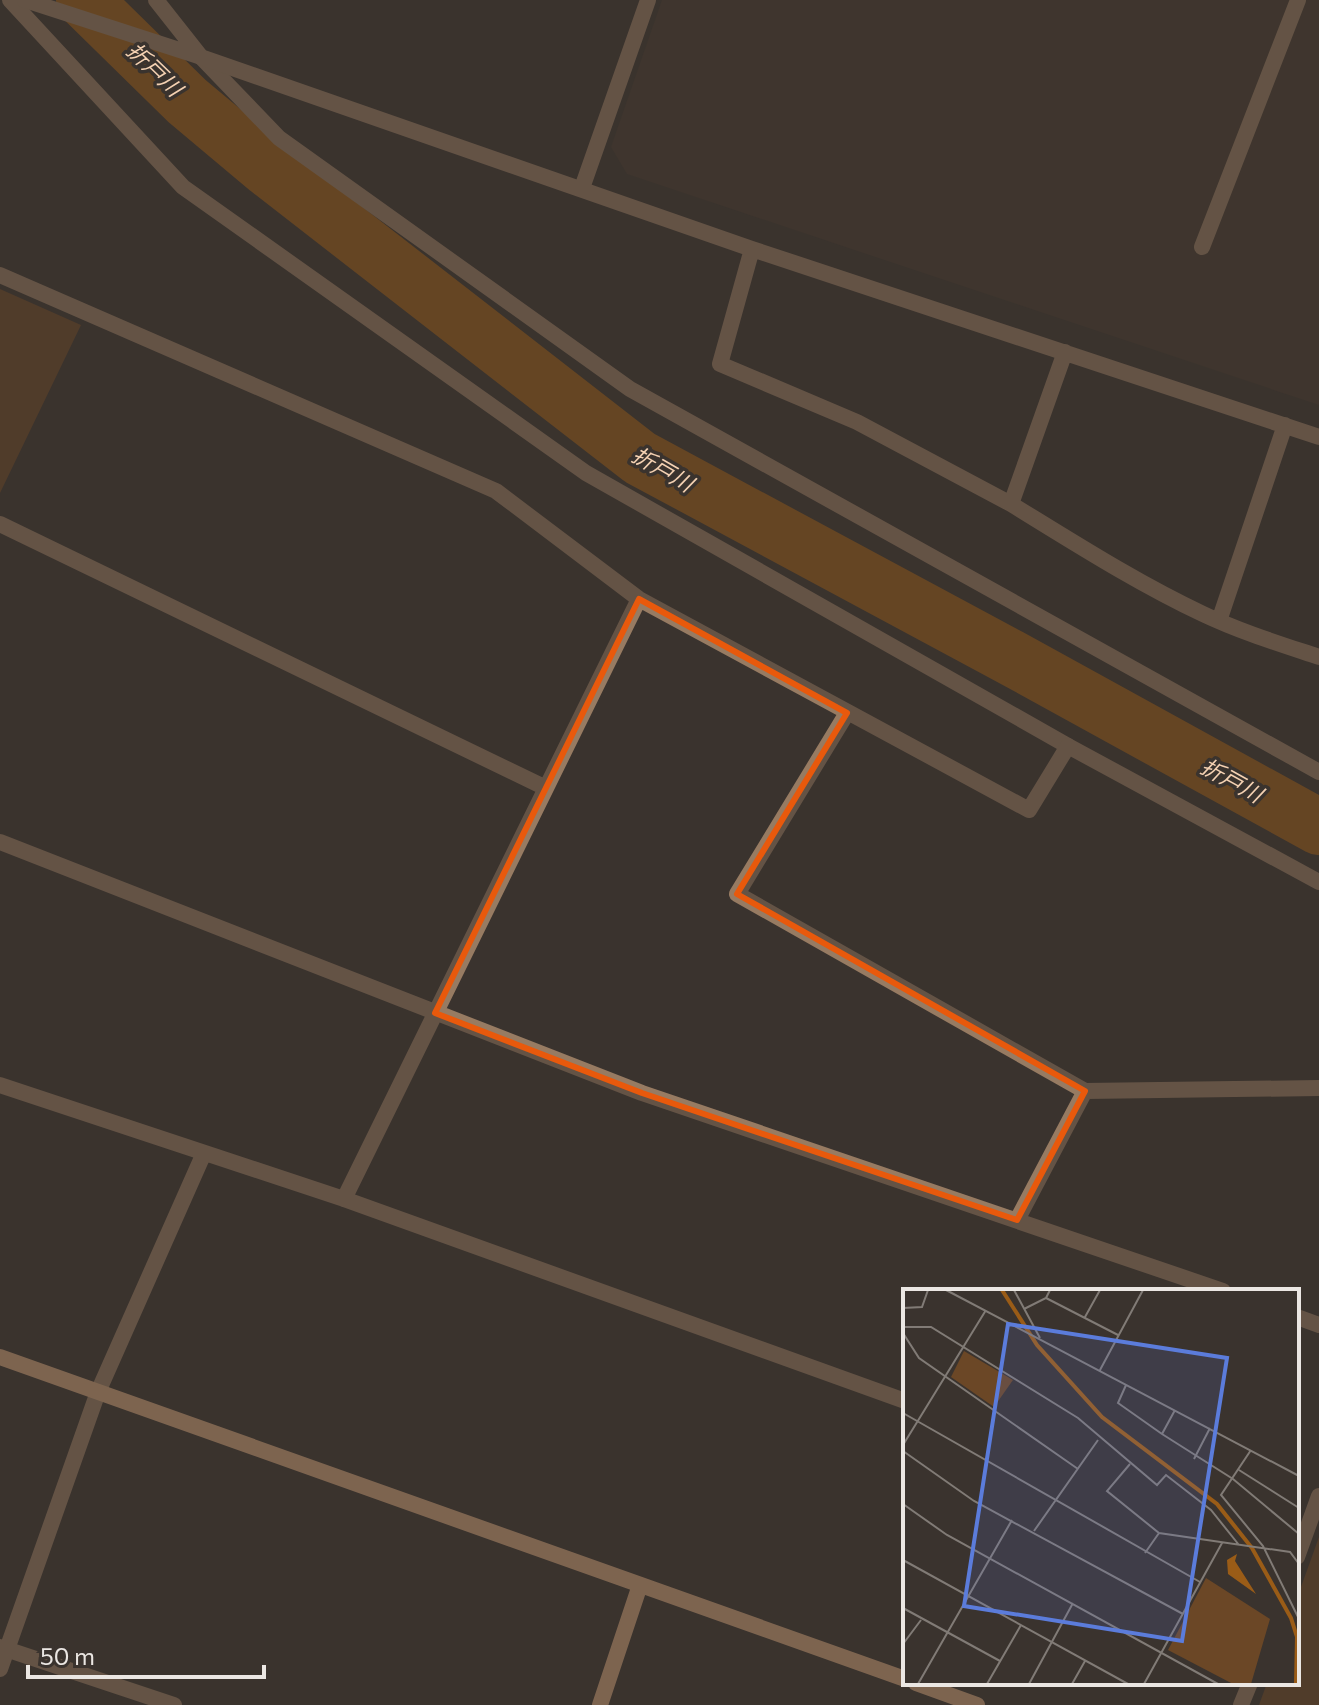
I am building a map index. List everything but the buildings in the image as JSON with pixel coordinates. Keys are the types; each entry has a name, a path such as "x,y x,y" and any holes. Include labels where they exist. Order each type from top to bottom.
{"street":[{"path":"10,0 183,187 586,473 1068,746 1319,882"},
{"path":"25,0 199,56 752,249 1319,437"},
{"path":"156,0 199,56 279,138 630,389 1319,772"},
{"path":"582,188 648,0"},
{"path":"1202,247 1298,0"},
{"path":"752,249 720,364 857,422 1219,621 1319,657"},
{"path":"0,275 496,491 639,599 1029,810 1068,746"},
{"path":"1011,504 1065,352"},
{"path":"1219,621 1285,425"},
{"path":"0,524 546,788"},
{"path":"344,1199 639,599"},
{"path":"847,713 737,894 1085,1091 1319,1088"},
{"path":"0,842 642,1093 1217,1289"},
{"path":"0,1085 344,1199 903,1400"},
{"path":"1017,1220 1085,1091"},
{"path":"0,1669 4,1648 98,1392 204,1153"},
{"path":"1299,1318 1319,1325"},
{"path":"0,1357 903,1678"},
{"path":"1299,1548 1319,1496"},
{"path":"600,1705 640,1585"},
{"path":"4,1648 174,1705"},
{"path":"922,1685 977,1705"},
{"path":"1241,1705 1249,1685"}],"highlighted area":[{"path":"639,599 847,713 737,894 1085,1091 1017,1220 642,1093 435,1013"}],"shaded area":[{"path":"662,0 1319,0 1319,405 627,174 611,147"},
{"path":"0,289 81,325 0,493"},
{"path":"1319,1537 1319,1705 1259,1705 1266,1685 1299,1685 1299,1592"}],"waterway":[{"name":"折戸川","path":"84,0 187,101 268,169 640,458 1319,827"}]}
